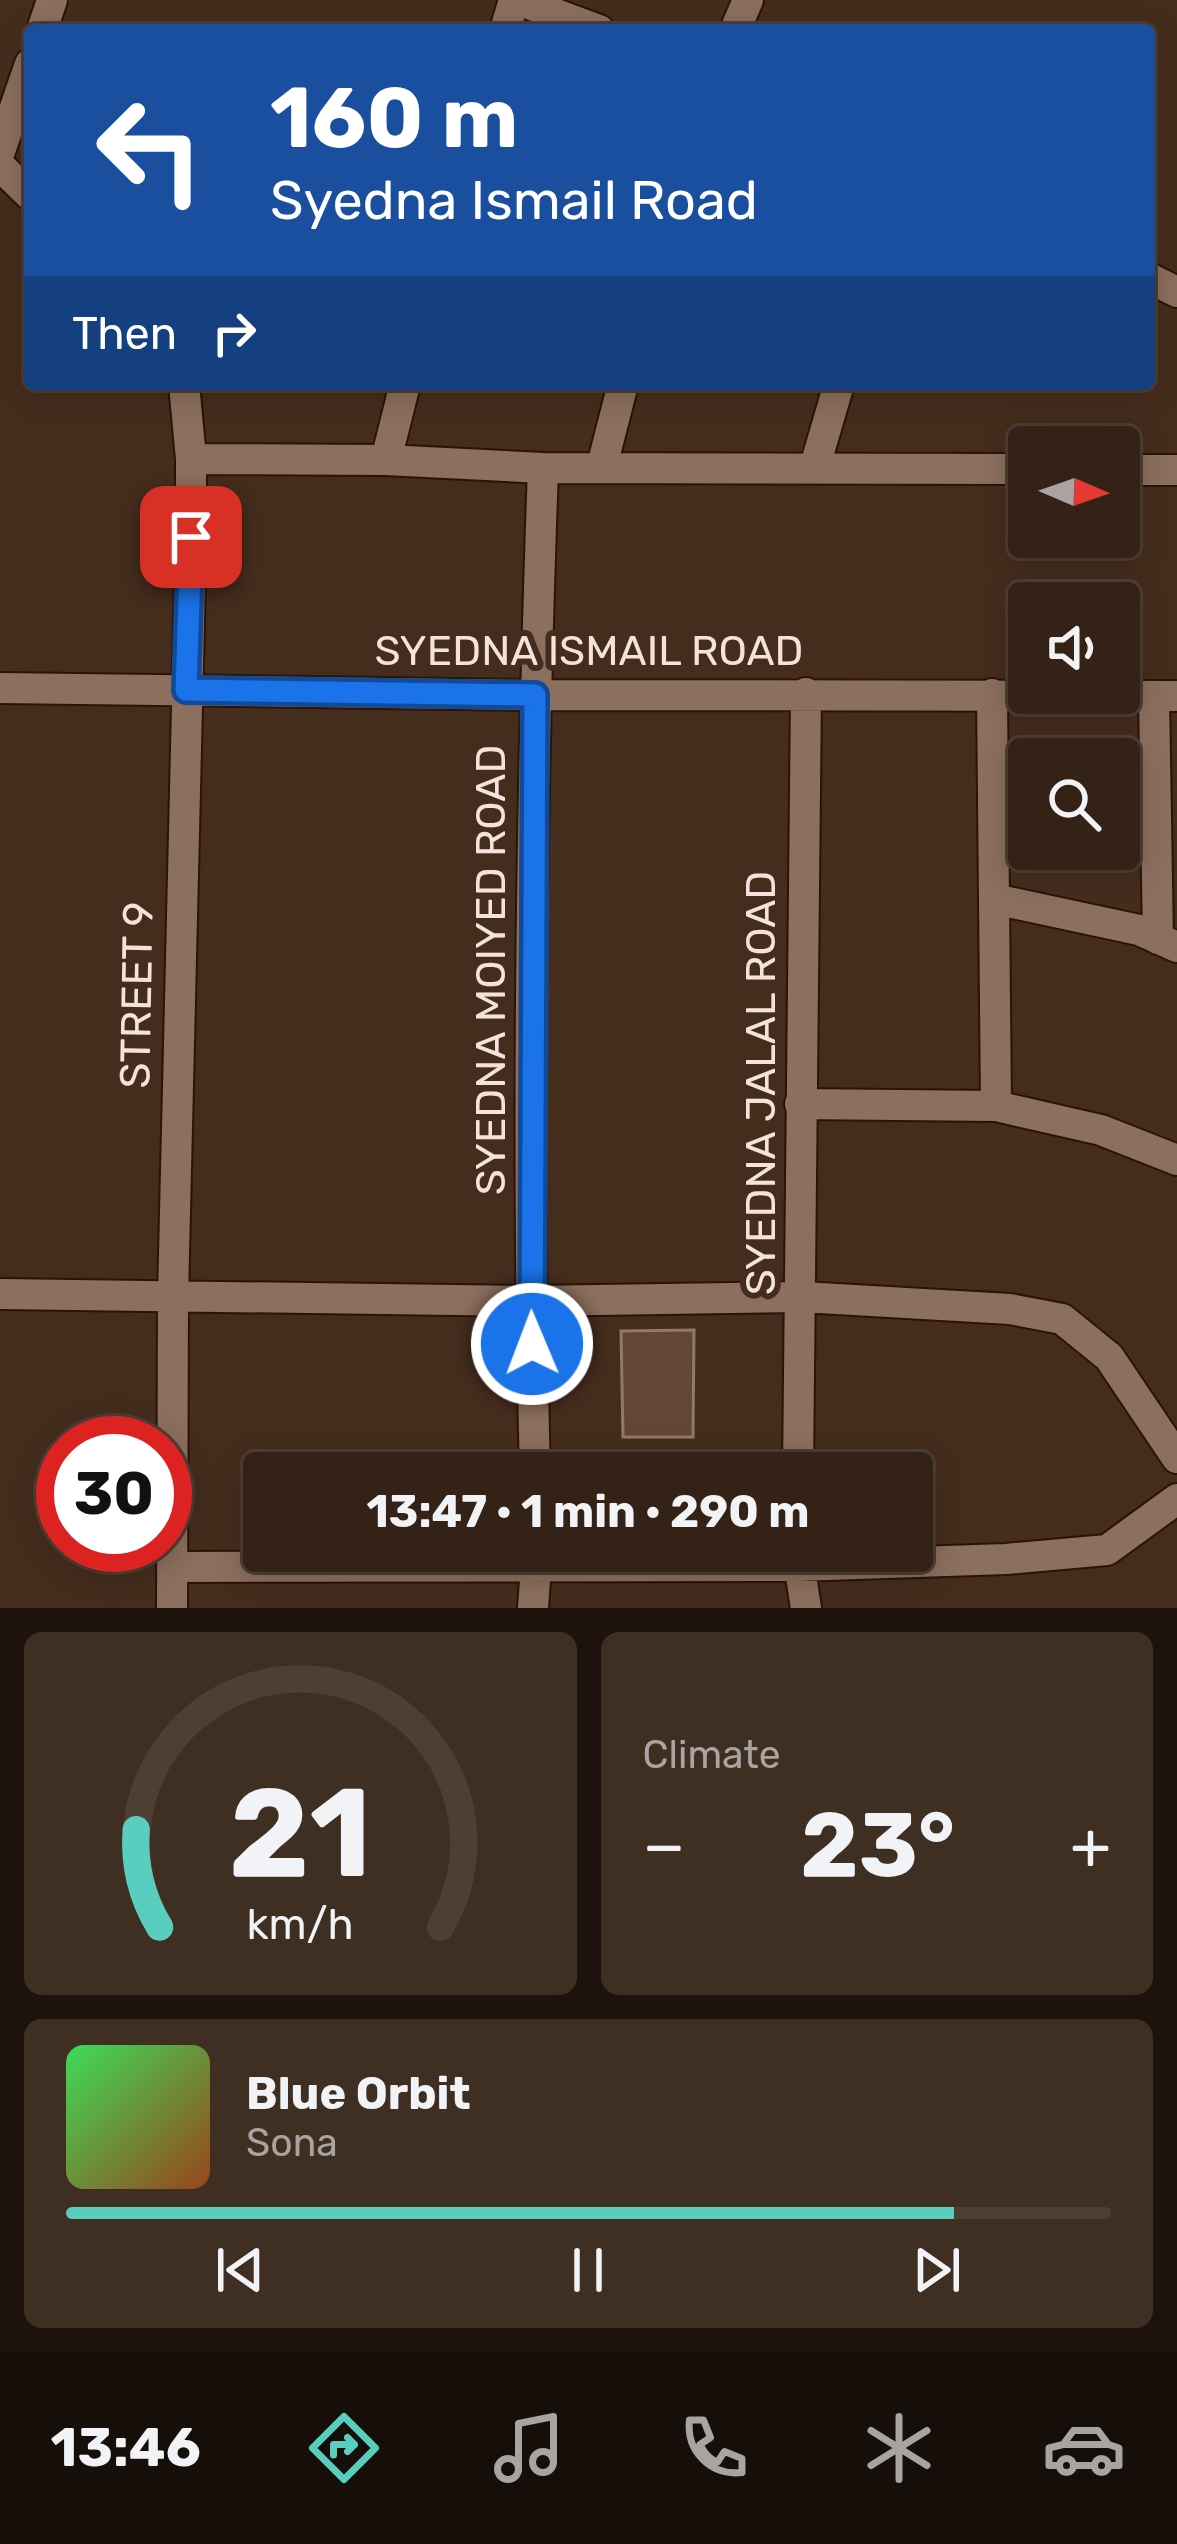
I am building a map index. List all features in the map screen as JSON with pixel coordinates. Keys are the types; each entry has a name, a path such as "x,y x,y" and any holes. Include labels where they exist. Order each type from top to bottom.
{"street":[{"path":"516,0 582,24"},
{"path":"0,151 24,81"},
{"path":"0,166 24,189"},
{"name":"STREET 9","path":"173,1416 191,459 185,390"},
{"path":"386,460 404,390"},
{"path":"602,466 621,390"},
{"path":"815,466 837,390"},
{"path":"191,459 386,460 543,468 1008,469"},
{"name":"SYEDNA MOIYED ROAD","path":"534,1452 530,1300 535,695 543,468"},
{"path":"1140,470 1177,470"},
{"name":"SYEDNA ISMAIL ROAD","path":"0,688 1165,696"},
{"name":"SYEDNA JALAL ROAD","path":"799,1452 806,693"},
{"path":"992,694 996,1106"},
{"path":"994,898 1139,930 1167,943 1165,696"},
{"path":"800,1104 996,1106 1101,1130 1177,1160"},
{"path":"0,1294 530,1300 802,1297 1010,1309 1062,1319 1109,1357 1177,1458"},
{"path":"933,1558 1107,1550 1177,1499"},
{"path":"192,1567 243,1565"},
{"name":"STREET 9","path":"172,1572 172,1608"},
{"path":"532,1608 536,1572"},
{"path":"800,1572 806,1608"}],"building":[{"path":"694,1330 693,1437 623,1437 621,1331"}],"route":[{"path":"191,537 186,690 535,695 532,1344"}]}
